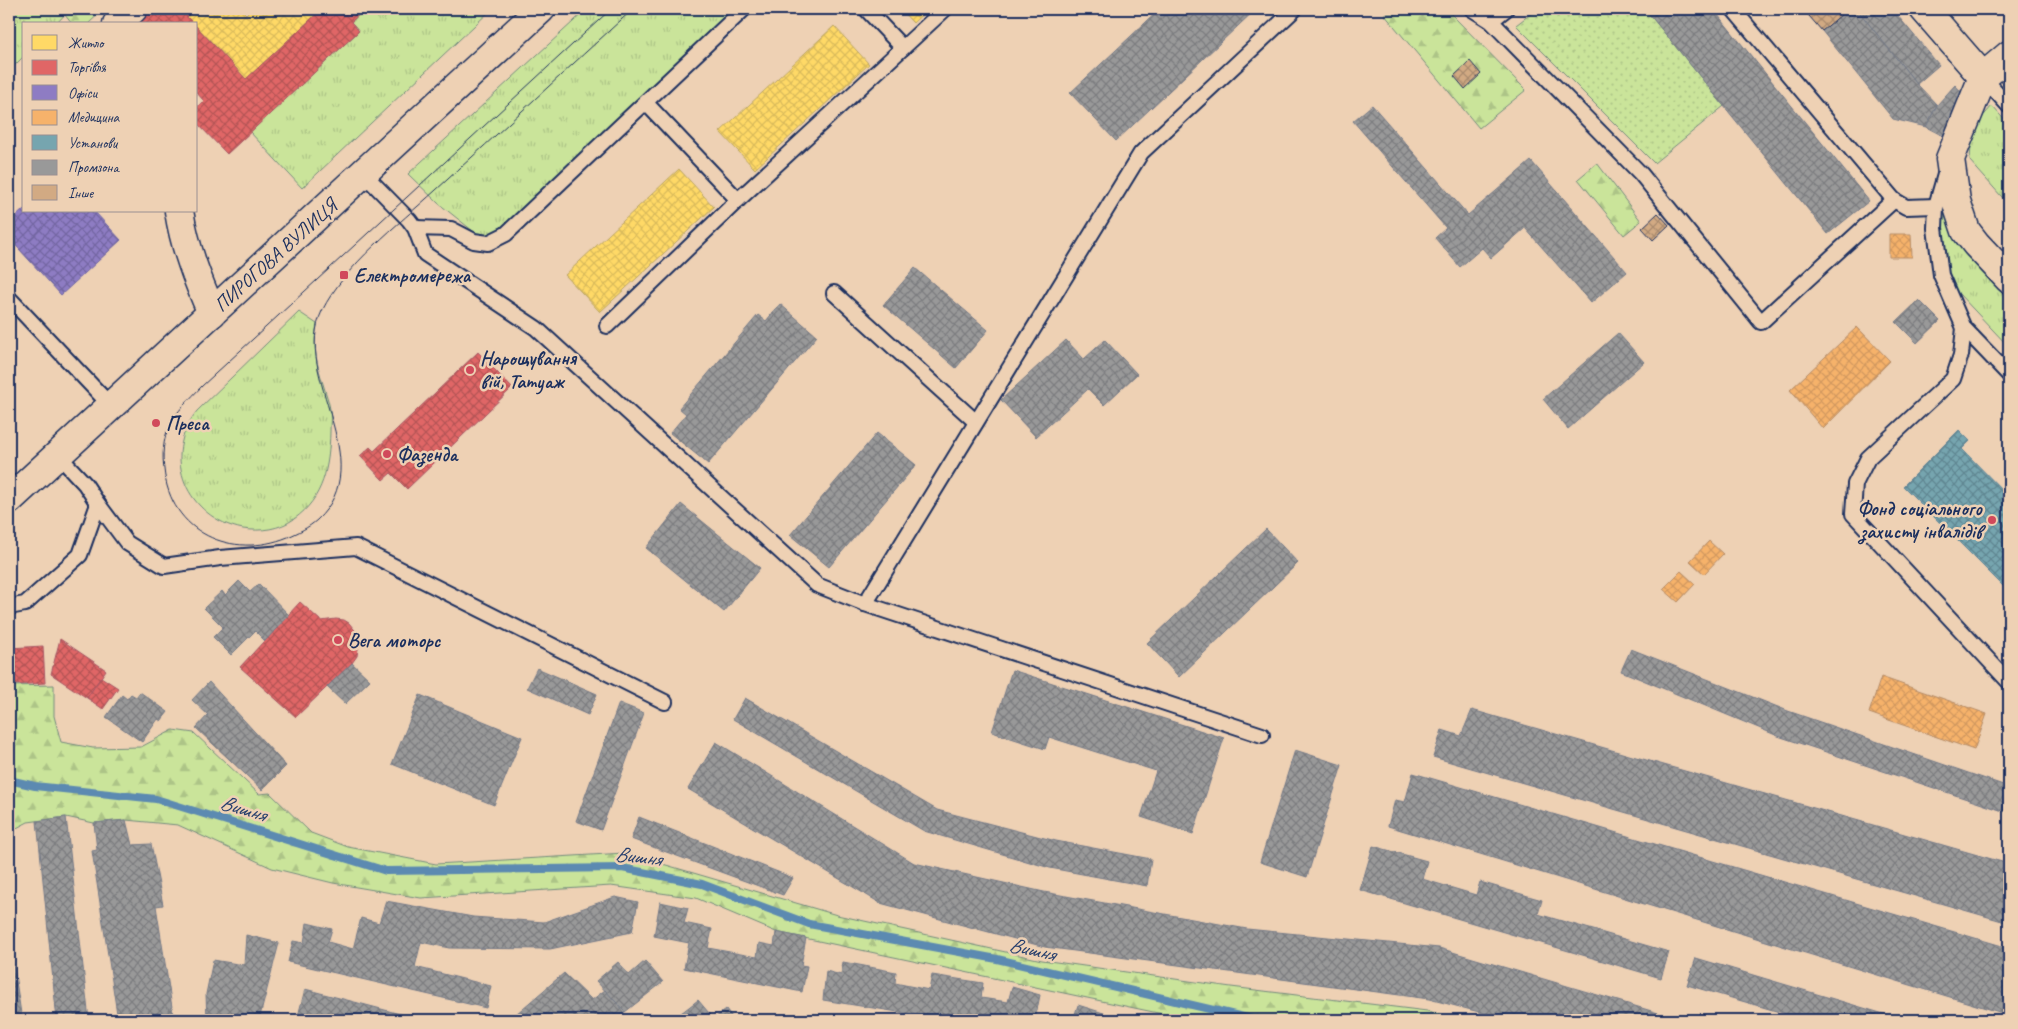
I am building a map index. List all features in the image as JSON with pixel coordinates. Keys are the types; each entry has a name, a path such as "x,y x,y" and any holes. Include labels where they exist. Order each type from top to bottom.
{"main road":[{"path":"119,22 133,9"},
{"name":"ПИРОГОВА ВУЛИЦЯ","path":"9,500 541,9"},
{"path":"1924,9 1983,77"},
{"path":"2009,55 1983,77 1950,159 1956,201 1966,231 2009,279"},
{"path":"179,212 184,241 194,272 212,313"}],"lane":[{"path":"415,228 451,229 474,241 488,243 506,234 744,9"},
{"path":"866,9 904,48"},
{"path":"607,326 738,200 945,9"},
{"path":"1472,9 1490,21 1641,174 1761,322 1894,200"},
{"path":"1490,21 1506,9"},
{"path":"1733,9 1894,200 1906,207 1936,206"},
{"path":"866,604 1141,154 1294,10"},
{"path":"1983,77 2009,106"},
{"path":"646,103 738,200"},
{"path":"1950,159 1936,206 1936,236 1941,276 1964,328 2009,375"},
{"path":"364,174 415,228 425,254 536,328 817,585 866,604 1262,734"},
{"path":"834,294 976,422"},
{"path":"9,298 111,406"},
{"path":"1964,328 1962,355 1953,379 1868,458 1854,484 1852,514 2009,682"},
{"path":"58,455 85,484 127,543 164,566 220,558 356,547 665,702"},
{"path":"9,607 25,604 80,555 98,504"}],"green space":[{"path":"9,9 69,10 58,22 22,22 22,58 9,71"},
{"path":"104,9 90,22 70,22 65,15 69,10"},
{"path":"365,9 492,9 302,188 250,132 359,31 351,22"},
{"path":"587,9 744,9 488,243 438,203 408,174"},
{"path":"1537,9 1645,9 1724,106 1654,163 1516,25"},
{"path":"1450,13 1526,90 1479,128 1384,14"},
{"path":"1992,106 2009,125 2009,205 1970,161 1972,129"},
{"path":"1597,163 1641,221 1624,235 1578,179"},
{"path":"1953,184 2009,279 2009,347 1941,275 1936,206"},
{"path":"299,312 317,324 316,356 329,404 329,445 323,480 312,501 304,511 283,525 257,530 243,529 223,523 207,512 194,499 185,483 181,466 181,447 186,429 197,411"},
{"path":"54,685 54,716 61,742 93,748 141,747 173,730 194,733 259,794 270,793 311,833 348,847 436,864 625,853 837,915 1042,960 1231,987 1427,1011 1462,1020 1191,1020 776,932 696,898 611,886 421,898 333,883 272,868 178,825 126,820 94,823 66,817 28,822 9,832 9,686"}],"building: Житло":[{"path":"195,9 241,9 246,14 251,9 322,9 246,79 198,28 198,22 192,22 187,17"},
{"path":"900,9 928,9 913,23"},
{"path":"834,26 869,64 755,169 720,132"},
{"path":"679,169 714,207 600,312 565,275"}],"building: Торгівля":[{"path":"153,9 195,9 187,17 192,22 139,22"},
{"path":"322,9 365,9 351,22 359,31 227,154 198,124 198,106 204,101 198,94 198,28 246,79"},
{"path":"478,352 512,388 407,489 391,473 383,480 360,456 370,447 374,451"},
{"path":"300,602 321,621 336,619 349,623 358,634 359,641 357,656 352,663 296,717 240,667"},
{"path":"60,639 106,670 87,698 51,674"},
{"path":"43,646 45,683 13,685 12,675 9,675 9,648"},
{"path":"101,677 118,688 103,709 87,698"}],"building: Офіси":[{"path":"22,211 95,212 121,240 61,295 9,238 9,223"}],"building: Медицина":[{"path":"1889,234 1911,234 1912,257 1889,257"},
{"path":"1857,327 1890,361 1823,429 1790,390"},
{"path":"1709,541 1723,554 1704,574 1690,561"},
{"path":"1681,571 1695,584 1678,602 1663,589"},
{"path":"1881,677 1987,714 1974,750 1869,713"}],"building: Установи":[{"path":"1959,430 1970,441 1962,449 2009,497 2009,592 1903,486"}],"building: Промзона":[{"path":"1160,9 1256,9 1116,141 1070,93"},
{"path":"1645,9 1713,9 1869,201 1828,234"},
{"path":"1848,9 1857,9 1917,84 1937,105 1926,127 1893,119 1822,31"},
{"path":"1857,9 1892,9 1939,65 1917,84"},
{"path":"1955,85 1965,96 1945,137 1926,127 1937,105"},
{"path":"1372,105 1468,215 1531,161 1627,272 1591,303 1525,228 1491,258 1482,248 1460,267 1435,238 1446,228 1353,121"},
{"path":"915,268 988,330 956,368 883,305"},
{"path":"1919,300 1940,321 1917,343 1896,322"},
{"path":"780,304 817,336 708,464 670,433 686,414 679,408 758,315 766,321"},
{"path":"1618,333 1644,362 1568,429 1543,399"},
{"path":"1066,340 1084,359 1105,340 1137,374 1104,405 1088,389 1036,437 1001,400"},
{"path":"877,433 916,465 829,567 790,535"},
{"path":"681,504 760,568 724,612 646,548"},
{"path":"1266,529 1298,563 1179,677 1147,643"},
{"path":"239,581 250,592 259,584 289,615 265,641 255,631 231,655 213,637 223,627 204,608 222,591 225,595"},
{"path":"1631,649 1788,711 2009,787 2009,813 1778,736 1621,671"},
{"path":"352,663 370,680 345,704 327,687"},
{"path":"537,668 597,694 588,715 527,688"},
{"path":"1012,670 1224,738 1193,834 1141,817 1156,771 1049,737 1045,749 992,732"},
{"path":"209,682 286,766 262,790 196,728 208,715 192,700"},
{"path":"140,692 168,712 161,721 158,719 142,742 106,717 122,695 127,699 131,694 136,697"},
{"path":"420,695 522,737 494,805 392,764"},
{"path":"745,698 937,810 1056,841 1151,859 1147,886 1050,868 924,831 733,719"},
{"path":"619,703 644,713 601,830 576,821"},
{"path":"1472,710 2009,864 2009,923 1433,757 1442,730 1461,736"},
{"path":"716,742 914,863 1044,892 1247,929 1439,948 1682,1020 1510,1020 1429,999 1045,947 880,903 688,789"},
{"path":"1295,750 1342,765 1307,877 1260,862"},
{"path":"1413,773 2009,948 2009,1015 1388,826 1395,800 1405,802"},
{"path":"66,817 89,1020 57,1020 37,821"},
{"path":"639,817 793,878 783,895 631,839"},
{"path":"126,820 132,845 151,844 163,905 156,906 174,1020 118,1020 92,851 97,850 94,823"},
{"path":"9,832 11,832 12,955 22,1020 9,1020"},
{"path":"1373,846 1427,861 1422,879 1476,895 1480,882 1542,900 1538,914 1669,952 1661,978 1360,890"},
{"path":"615,897 638,902 632,932 550,949 449,948 421,942 415,967 491,986 486,1008 288,962 293,941 304,943 307,923 332,929 328,942 353,949 361,918 379,923 386,901 473,917 544,922"},
{"path":"660,902 688,908 684,923 712,929 708,948 757,957 759,943 774,946 776,932 806,938 801,965 807,966 802,992 684,968 689,943 654,936"},
{"path":"246,935 279,943 259,1020 207,1020 206,994 213,960 244,965"},
{"path":"1696,958 1904,1020 1807,1020 1687,985"},
{"path":"645,961 663,982 625,1012 596,981 618,962 629,975"},
{"path":"843,962 896,972 895,983 929,990 932,975 983,983 981,998 1008,1002 1012,987 1040,995 1035,1020 948,1020 823,1000 826,971 841,975"},
{"path":"564,973 592,1000 605,990 625,1012 613,1020 509,1020"},
{"path":"305,989 423,1020 297,1020"},
{"path":"698,1000 714,1019 726,1009 734,1020 672,1020"},
{"path":"1078,1005 1126,1020 1073,1020"}],"building: Інше":[{"path":"1803,9 1848,9 1822,31"},
{"path":"1470,61 1481,74 1465,89 1454,76"},
{"path":"1658,213 1669,225 1653,240 1642,228"}],"waterway":[{"name":"Вишня","path":"9,780 35,786 156,799 386,871 622,868 702,884 809,924 997,959 1256,1020"}],"tram line":[{"path":"611,9 202,386 179,410 165,437 163,464 169,491 178,510 191,525 207,536 226,542 246,545 267,543 288,537 307,528 317,520 334,497 340,472 338,445 317,363 315,337 322,311 332,294 373,246 633,9"}],"place":[{"name":"Електромережа","path":"344,275"},
{"name":"Нарощування вій, Татуаж","path":"470,370"},
{"name":"Преса","path":"156,423"},
{"name":"Фазенда","path":"387,454"},
{"name":"Фонд соціального захисту інвалідів","path":"1992,520"},
{"name":"Вега моторс","path":"338,640"}]}
